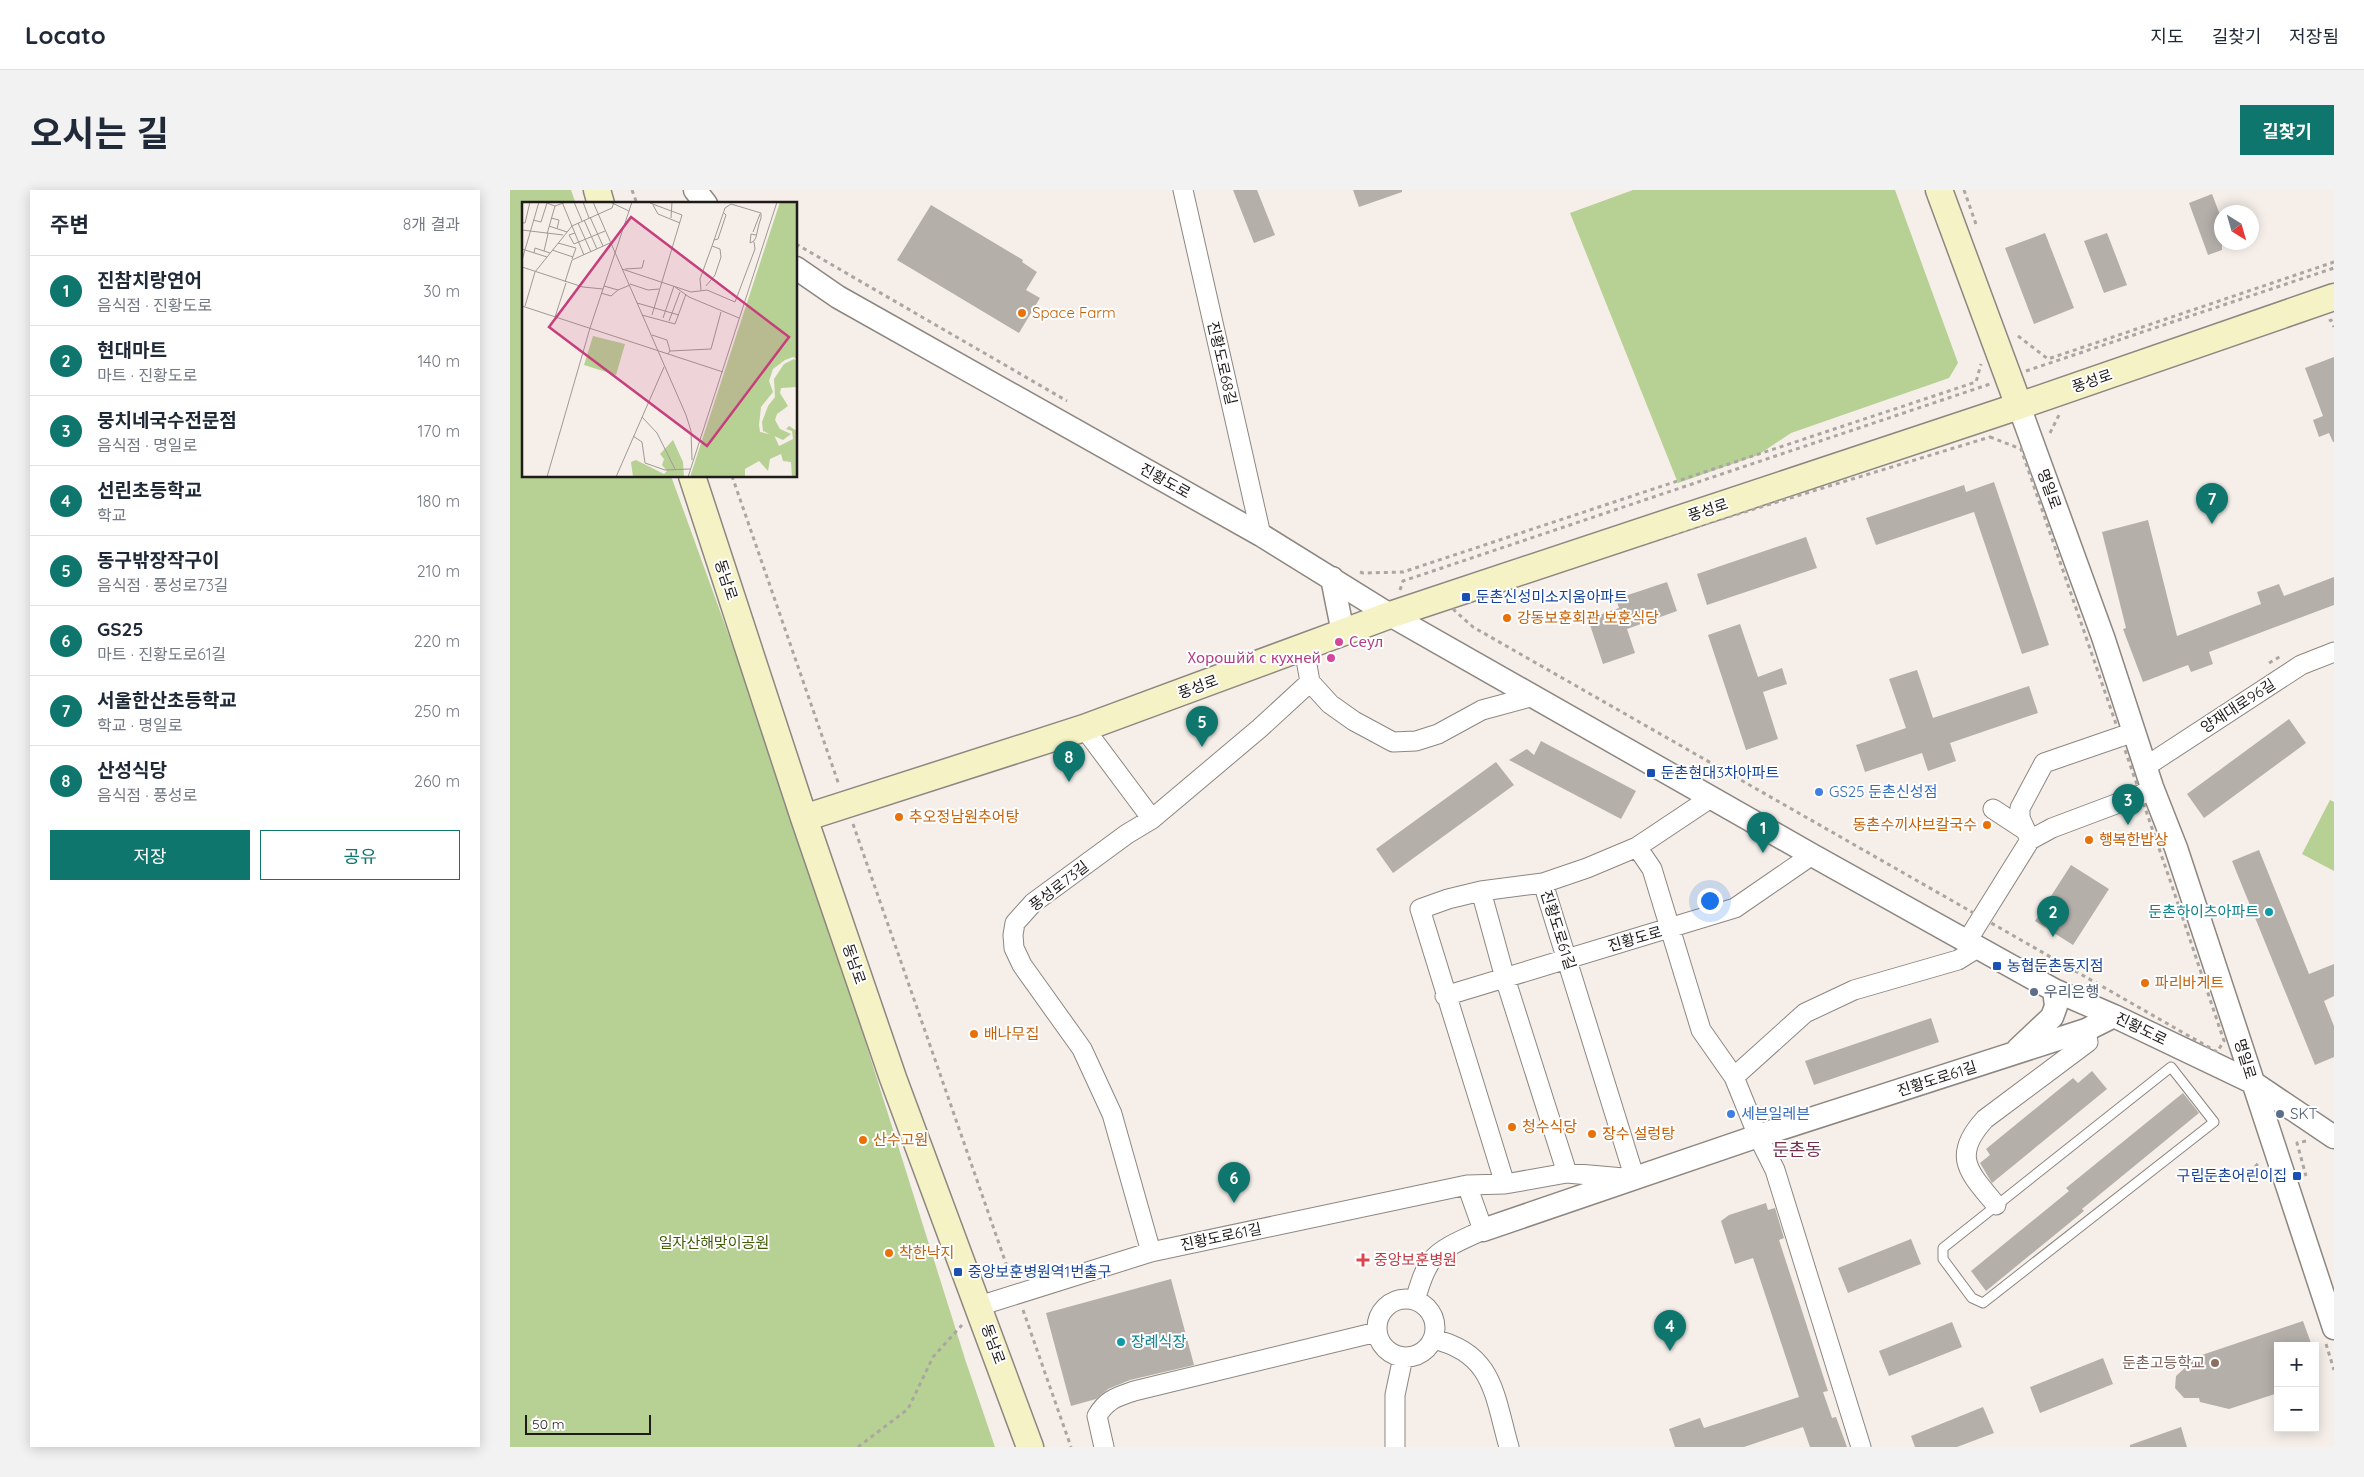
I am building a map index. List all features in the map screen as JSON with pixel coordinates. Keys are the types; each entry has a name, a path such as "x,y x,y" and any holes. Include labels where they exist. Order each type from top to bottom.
{"main road":[{"path":"597,190 601,202"},
{"name":"명일로","path":"1939,190 2019,406"},
{"name":"풍성로","path":"804,818 1084,728 1390,615 2019,406 2334,297"},
{"name":"동남로","path":"693,478 804,818 893,1078 1030,1447"}],"street":[{"path":"695,190 704,202"},
{"name":"진황도로68길","path":"1183,190 1261,535"},
{"name":"진황도로","path":"798,269 838,297 1261,535 1390,615 1812,855 2054,990 2114,1016 2252,1082 2324,1139"},
{"name":"명일로","path":"2019,406 2103,637 2127,734 2145,767 2147,792 2176,848 2334,1328"},
{"path":"1332,578 1343,633"},
{"path":"1304,648 1310,682 1330,704 1354,721 1393,742 1416,741 1438,734 1482,710 1534,696"},
{"name":"양재대로96길","path":"2145,767 2301,665 2334,652"},
{"name":"풍성로73길","path":"1151,1252 1112,1114 1082,1050 1022,964 1014,948 1012,935 1016,923 1033,903 1127,834 1152,819 1260,728 1310,682"},
{"path":"1084,728 1152,819"},
{"path":"1734,1077 1805,1012 1854,990 1958,960 1973,944 1982,917 2023,848 2027,835 2020,818 2020,808 2044,763 2127,734"},
{"path":"2027,835 2052,828 2147,792"},
{"path":"1505,1184 1445,996 1420,909 1448,899 1481,891 1543,883 1587,868 1638,847 1712,797"},
{"path":"1994,809 2027,835"},
{"path":"1638,847 1652,869 1701,1030 1734,1077 1758,1136 1775,1170 1861,1447"},
{"name":"진황도로","path":"1445,996 1736,908 1812,855"},
{"name":"진황도로61길","path":"1543,883 1635,1179"},
{"path":"1481,891 1567,1173"},
{"path":"2011,1055 2052,1017 2056,1006 2054,990"},
{"name":"진황도로61길","path":"1483,1230 1758,1136 2086,1030 2114,1016"},
{"path":"1996,1205 1972,1174 1966,1160 1967,1146 1973,1132 1985,1119 2088,1042 2086,1030"},
{"name":"진황도로61길","path":"979,1306 1151,1252 1467,1184 1505,1184 1567,1173 1635,1179"},
{"path":"1415,1300 1421,1281 1432,1260 1451,1246 1483,1230 1467,1184"},
{"path":"1406,1299 1415,1300 1424,1305 1434,1320 1433,1338 1422,1353 1403,1357 1386,1349 1380,1341 1377,1332 1378,1322 1388,1306 1406,1299"},
{"path":"1104,1447 1097,1416 1104,1405 1112,1399 1134,1391 1377,1332"},
{"path":"1433,1338 1451,1343 1467,1352 1480,1364 1488,1377 1509,1447"},
{"path":"1395,1447 1395,1395 1403,1357"}],"lane":[{"path":"2171,1067 2214,1122 1982,1303 1972,1298 1955,1275 1944,1259 1943,1248 1996,1205 2171,1067"}],"path":[{"path":"632,190 636,202"},
{"path":"1964,190 1981,236"},
{"path":"798,245 1068,402"},
{"path":"2015,329 2018,338 2048,359 2334,262"},
{"path":"2026,371 2334,268"},
{"path":"2322,323 2331,320 2334,327"},
{"path":"1354,569 1362,573 1404,572 1976,382 1983,359"},
{"path":"1390,615 1403,580 1995,382"},
{"path":"2053,441 2050,432 2061,412"},
{"path":"1990,437 2021,449 2127,734 2147,792 2224,1041 2217,1052 1473,627 1454,610 1456,603 1466,597 1990,437"},
{"path":"733,478 1071,1447"},
{"path":"2268,664 2284,655"},
{"path":"2308,1181 2297,1143 2324,1139"},
{"path":"858,1447 908,1409 933,1357 979,1306"}],"green space":[{"name":"일자산해맞이공원","path":"510,190 571,190 575,202 522,202 522,478 672,478 795,818 966,1362 995,1447 510,1447"},
{"path":"1633,190 1895,190 1958,363 1949,378 1791,433 1758,455 1678,483 1570,213"},
{"path":"2330,800 2334,802 2334,871 2302,854"}],"building":[{"path":"1233,190 1257,190 1275,235 1254,243"},
{"path":"1353,190 1402,190 1402,192 1359,207"},
{"path":"2212,194 2216,205 2214,205 2214,250 2222,250 2208,255 2189,203"},
{"path":"931,205 1023,260 1022,262 1037,272 1026,290 1040,298 1019,333 897,260"},
{"path":"2045,233 2074,308 2034,324 2005,248"},
{"path":"2107,233 2127,285 2104,293 2084,241"},
{"path":"2334,357 2333,442 2329,433 2319,437 2313,420 2323,416 2305,368"},
{"path":"1994,482 2049,645 2022,654 1974,512 1876,545 1866,518 1964,485 1966,492"},
{"path":"2148,520 2177,636 2261,604 2257,592 2279,584 2284,596 2334,577 2334,605 2209,652 2213,664 2191,672 2188,665 2143,682 2123,629 2126,628 2102,532"},
{"path":"1806,537 1817,568 1707,605 1697,574"},
{"path":"1667,582 1677,611 1627,629 1635,653 1603,664 1588,619 1619,608 1616,599"},
{"path":"1740,624 1758,677 1782,668 1787,684 1763,692 1778,739 1746,750 1708,635"},
{"path":"1917,670 1933,718 2029,686 2038,713 1950,743 1956,761 1928,771 1922,753 1865,772 1856,745 1906,728 1889,679"},
{"path":"2289,719 2306,743 2204,818 2187,794"},
{"path":"1541,741 1636,791 1621,819 1509,760 1527,749 1534,755"},
{"path":"1496,762 1514,785 1393,873 1376,849"},
{"name":"둔촌하이츠아파트","path":"2259,850 2309,974 2334,964 2334,996 2324,1001 2334,1026 2334,1057 2315,1065 2232,861"},
{"path":"2071,865 2109,889 2073,945 2035,921"},
{"path":"1931,1018 1939,1042 1814,1085 1805,1061"},
{"path":"2092,1071 2107,1089 1992,1183 1980,1163 1990,1155 1986,1149 2073,1078 2078,1083"},
{"path":"2183,1093 2199,1113 1986,1291 1971,1271 2069,1191 2066,1188"},
{"path":"1766,1203 1768,1210 1775,1208 1784,1238 1779,1240 1828,1391 1823,1392 1832,1418 1836,1417 1847,1447 1810,1447 1803,1427 1744,1447 1675,1447 1669,1429 1700,1418 1704,1428 1799,1397 1753,1258 1735,1264 1721,1221 1729,1215"},
{"path":"1911,1239 1921,1264 1848,1293 1838,1268"},
{"name":"장례식장","path":"1171,1279 1194,1365 1130,1380 1108,1389 1096,1399 1071,1406 1046,1313"},
{"path":"2303,1321 2311,1342 2274,1342 2274,1394 2229,1409 2200,1402 2199,1398 2184,1398 2175,1388 2176,1376 2187,1366 2187,1360"},
{"path":"1952,1322 1962,1347 1889,1376 1879,1351"},
{"path":"2103,1358 2113,1384 2040,1413 2030,1387"},
{"path":"1983,1407 1994,1433 1957,1447 1915,1447 1911,1436"},
{"path":"2181,1427 2187,1447 2130,1447 2130,1445"}],"place":[{"name":"Space Farm","path":"1022,313"},
{"name":"서울한산초등학교","path":"2212,524"},
{"name":"둔촌신성미소지움아파트","path":"1466,597"},
{"name":"강동보훈회관 보훈식당","path":"1507,618"},
{"name":"Сеул","path":"1339,642"},
{"name":"Хорошйй с кухней","path":"1331,658"},
{"name":"동구밖장작구이","path":"1202,747"},
{"name":"둔촌현대3차아파트","path":"1651,773"},
{"name":"산성식당","path":"1069,782"},
{"name":"GS25 둔촌신성점","path":"1819,792"},
{"name":"추오정남원추어탕","path":"899,817"},
{"name":"동촌수끼샤브칼국수","path":"1987,825"},
{"name":"뭉치네국수전문점","path":"2128,825"},
{"name":"행복한밥상","path":"2089,840"},
{"name":"진참치랑연어","path":"1763,853"},
{"name":"둔촌하이츠아파트","path":"2269,912"},
{"name":"현대마트","path":"2053,937"},
{"name":"농협둔촌동지점","path":"1997,966"},
{"name":"파리바게트","path":"2145,983"},
{"name":"우리은행","path":"2034,992"},
{"name":"배나무집","path":"974,1034"},
{"name":"세븐일레븐","path":"1731,1114"},
{"name":"SKT","path":"2280,1114"},
{"name":"청수식당","path":"1512,1127"},
{"name":"장수 설렁탕","path":"1592,1134"},
{"name":"산수고원","path":"863,1140"},
{"name":"구립둔촌어린이집","path":"2297,1176"},
{"name":"GS25","path":"1234,1203"},
{"name":"착한낙지","path":"889,1253"},
{"name":"중앙보훈병원","path":"1363,1260"},
{"name":"중앙보훈병원역1번출구","path":"958,1272"},
{"name":"장례식장","path":"1121,1342"},
{"name":"선린초등학교","path":"1670,1351"},
{"name":"둔촌고등학교","path":"2215,1363"}],"district":[{"name":"둔촌동","path":"1797,1150"}]}
